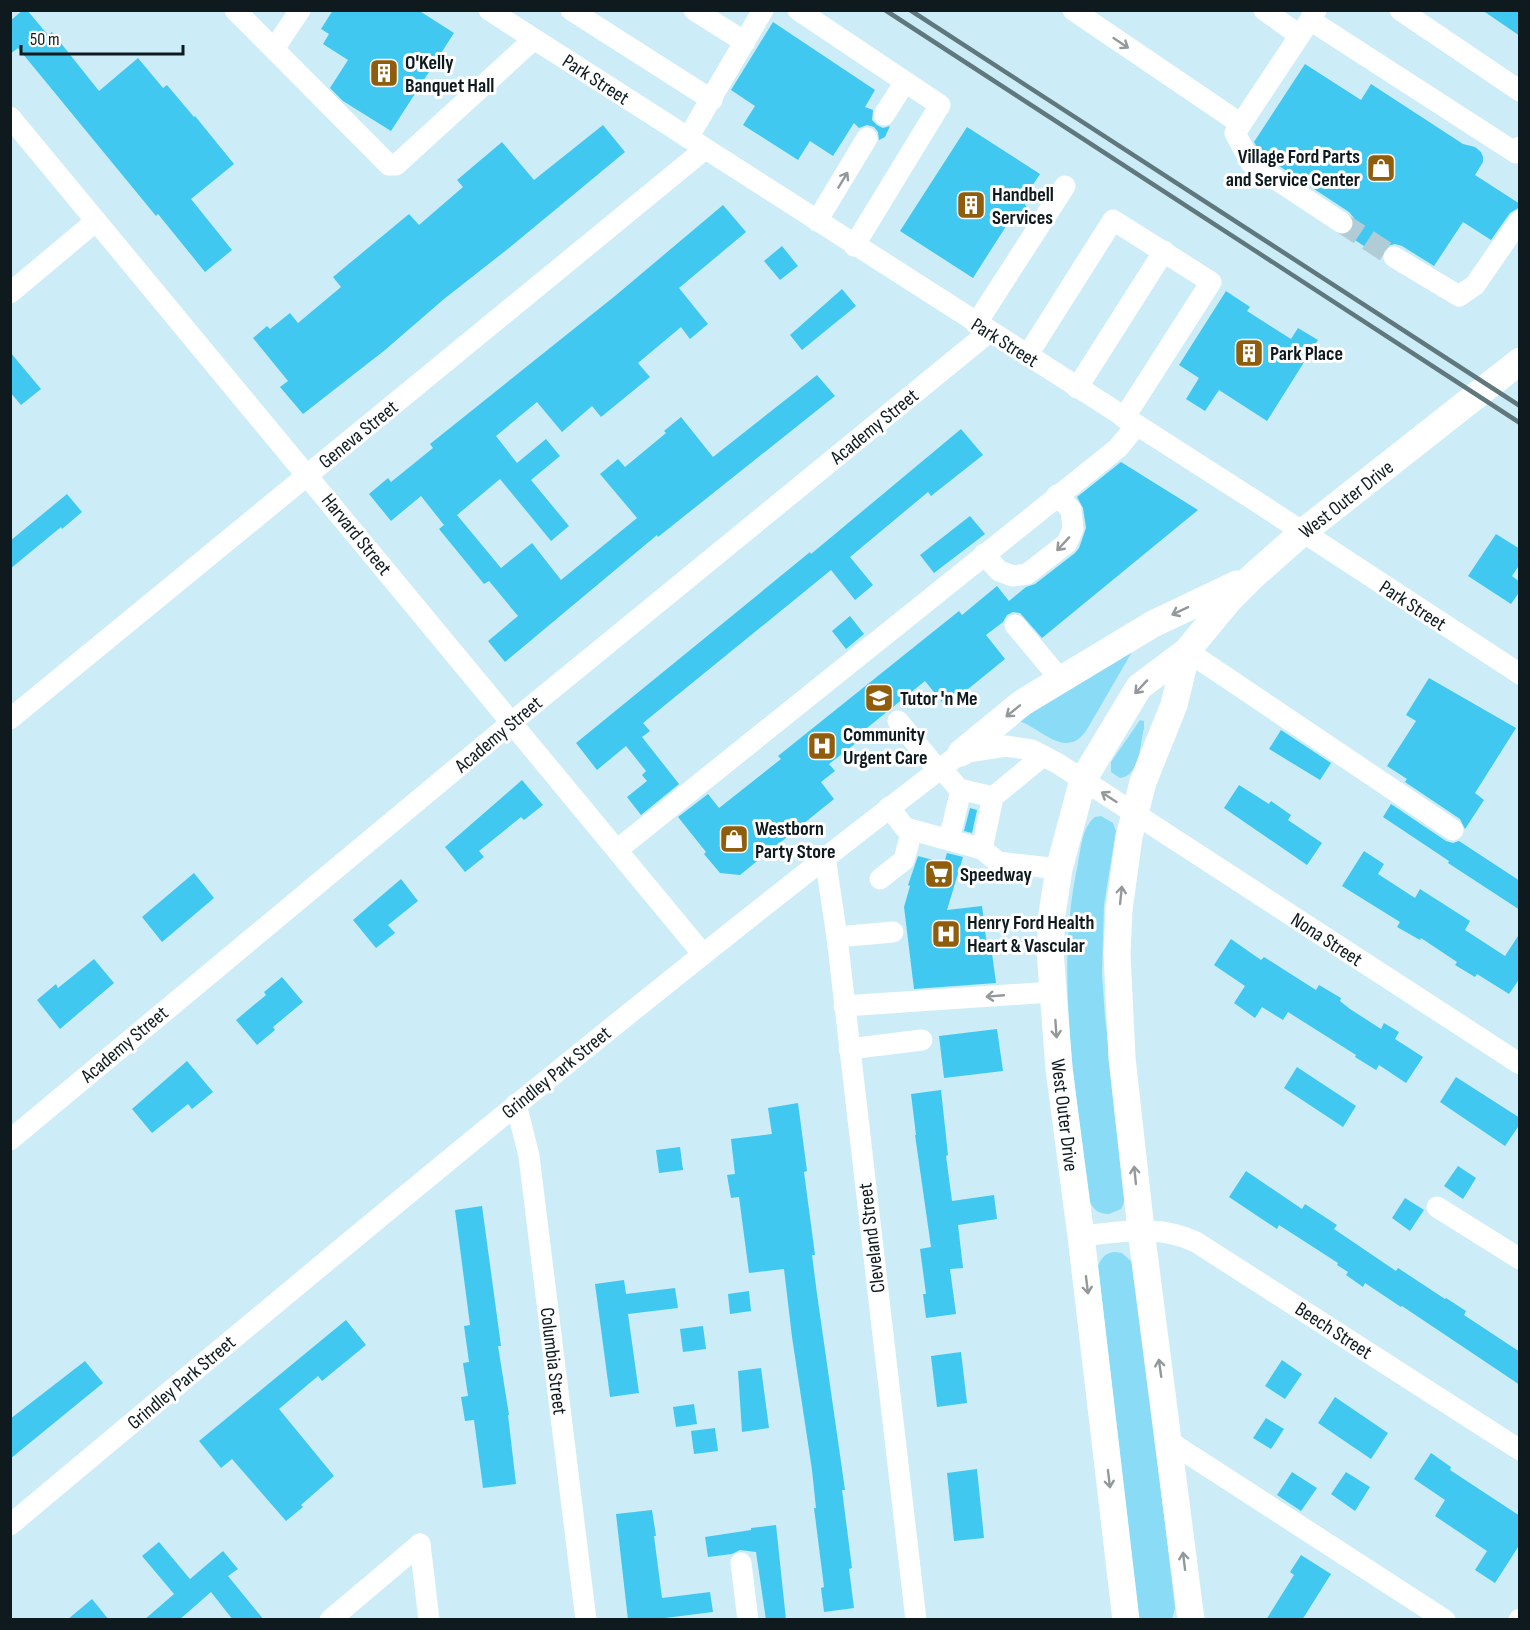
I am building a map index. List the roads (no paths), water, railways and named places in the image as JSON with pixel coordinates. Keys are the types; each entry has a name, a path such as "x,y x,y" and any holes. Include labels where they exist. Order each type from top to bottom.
{"main road":[{"name":"West Outer Drive","path":"1126,1620 1059,1069 1050,951 1052,914 1059,869 1083,780 1139,687 1187,651 1229,600 1252,577 1303,532 1520,361"},
{"path":"947,764 1022,703 1153,624 1252,577"},
{"name":"West Outer Drive","path":"1187,651 1174,705 1143,782 1135,814 1123,873 1117,953 1122,1058 1141,1230 1170,1442 1191,1620"}],"street":[{"path":"235,10 389,165 396,165 534,39"},
{"path":"274,49 300,10"},
{"name":"Park Street","path":"489,10 1303,532 1520,674"},
{"path":"571,10 712,100"},
{"path":"694,10 745,42"},
{"name":"Geneva Street","path":"10,719 307,475 696,143 712,100 764,10"},
{"path":"798,10 940,105 855,246"},
{"path":"1073,10 1241,124"},
{"path":"1264,10 1308,22 1516,153 1520,147"},
{"path":"1400,10 1520,91"},
{"path":"1308,22 1235,133 1251,163 1342,223"},
{"path":"884,115 905,82"},
{"name":"Harvard Street","path":"10,117 702,953"},
{"path":"817,221 867,138"},
{"name":"Academy Street","path":"10,1140 512,723 982,328 1065,186"},
{"path":"617,850 1118,448 1130,422 1210,282 1113,220 1027,356"},
{"path":"1394,257 1459,296 1475,285 1520,220"},
{"path":"10,293 96,221"},
{"path":"1077,388 1164,251"},
{"path":"984,554 999,571 1013,576 1027,574 1067,543 1073,529 1071,510 1057,495"},
{"path":"1015,625 1061,680"},
{"path":"1187,651 1453,830"},
{"path":"898,722 947,764 961,789 949,840"},
{"name":"Grindley Park Street","path":"10,1525 516,1104 702,953 947,764 1006,746 1032,750 1135,814"},
{"path":"982,849 993,797 1043,756"},
{"path":"961,789 993,797"},
{"path":"889,807 905,828 982,849 998,862 1059,869"},
{"name":"Nona Street","path":"1135,814 1520,1064"},
{"path":"880,879 904,860 912,830"},
{"name":"Cleveland Street","path":"825,857 837,937 916,1620"},
{"path":"837,937 893,932"},
{"path":"844,1006 1053,992"},
{"path":"849,1049 922,1040"},
{"name":"Columbia Street","path":"516,1104 529,1156 586,1620"},
{"path":"1437,1207 1520,1259"},
{"name":"Beech Street","path":"1081,1236 1141,1230 1179,1234 1203,1246 1520,1450"},
{"path":"1170,1442 1445,1620"},
{"path":"330,1620 420,1544 429,1620"},
{"path":"741,1563 748,1620"}],"tunnel":[{"path":"1342,223 1394,257"}],"railway":[{"path":"885,10 1520,423"},
{"path":"910,10 1520,406"}],"place":[{"name":"O'Kelly Banquet Hall","path":"384,73"},
{"name":"Village Ford Parts and Service Center","path":"1381,168"},
{"name":"Handbell Services","path":"971,205"},
{"name":"Park Place","path":"1249,353"},
{"name":"Tutor 'n Me","path":"879,698"},
{"name":"Community Urgent Care","path":"822,746"},
{"name":"Westborn Party Store","path":"734,839"},
{"name":"Speedway","path":"939,874"},
{"name":"Henry Ford Health Heart & Vascular","path":"946,934"}]}
